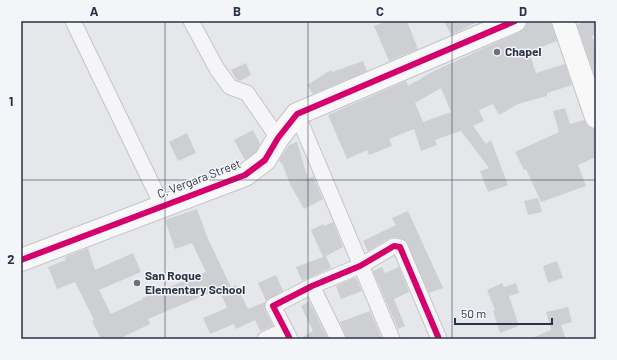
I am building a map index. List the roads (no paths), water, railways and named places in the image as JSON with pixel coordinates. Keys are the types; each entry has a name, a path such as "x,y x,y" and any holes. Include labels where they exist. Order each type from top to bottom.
{"street":[{"path":"73,21 162,205"},
{"path":"191,21 217,69 230,87 247,93 278,138"},
{"name":"C. Vergara Street","path":"21,260 162,205 245,175 265,160 278,138 297,114 515,21"},
{"path":"563,21 596,117"},
{"path":"297,114 392,339"},
{"path":"265,339 288,334 273,306 312,286 360,266 394,246 400,247 439,339"},
{"path":"312,286 338,339"}],"place":[{"name":"Chapel","path":"497,52"},
{"name":"San Roque Elementary School","path":"137,283"}]}
